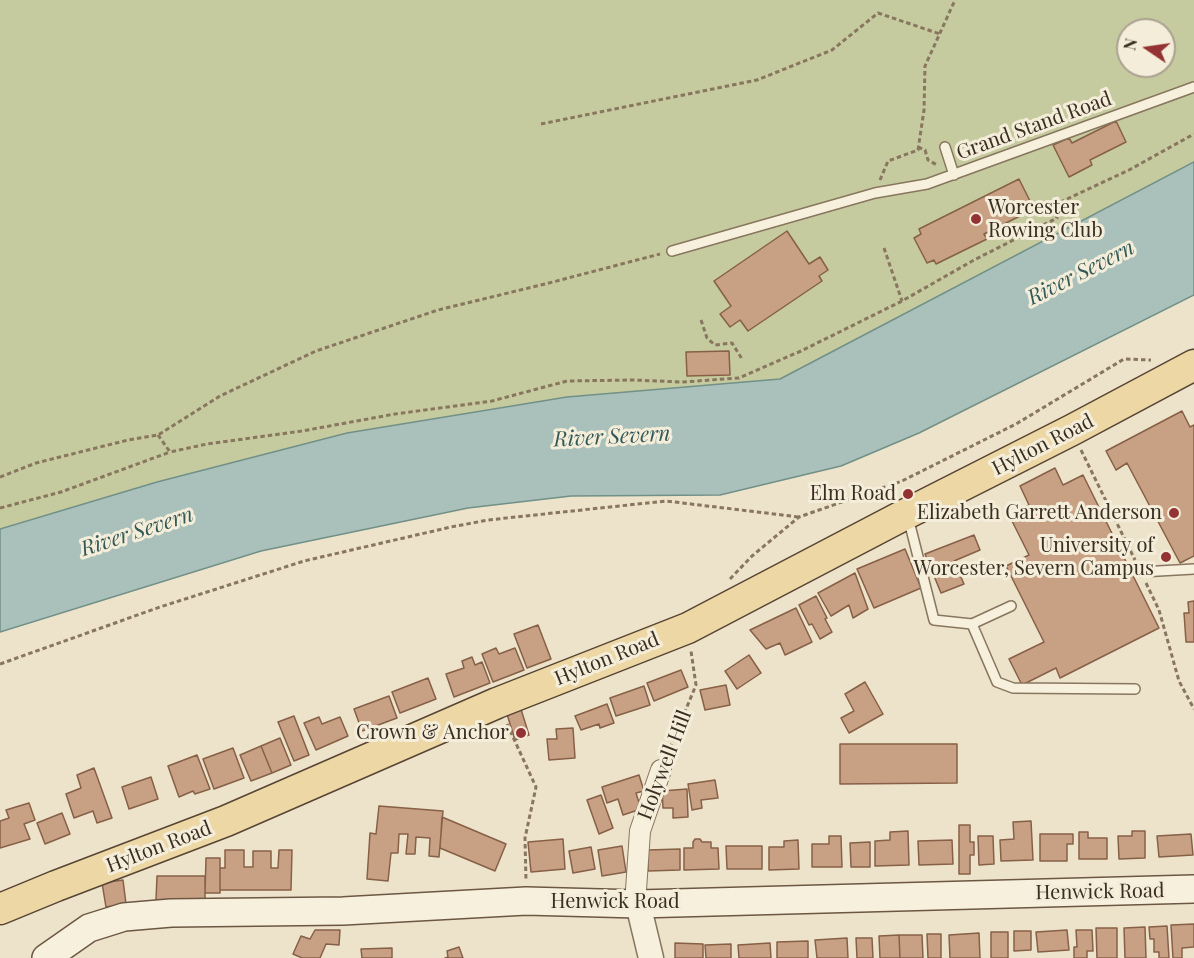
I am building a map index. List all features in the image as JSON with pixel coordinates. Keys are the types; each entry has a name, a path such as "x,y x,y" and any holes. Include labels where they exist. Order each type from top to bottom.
{"main road":[{"name":"Hylton Road","path":"0,909 226,821 497,703 688,628 1194,365"},
{"name":"Henwick Road","path":"46,958 89,928 124,917 171,913 343,911 526,902 638,904 1194,889"}],"street":[{"name":"Holywell Hill","path":"638,904 636,890 640,831 661,771"},
{"path":"638,904 651,958"}],"lane":[{"name":"Grand Stand Road","path":"672,251 875,193 927,183 954,175 1194,87"},
{"path":"945,147 954,175"},
{"path":"904,515 911,529 934,620 972,624 1011,606"},
{"path":"1141,572 1194,568"},
{"path":"972,624 998,682 1013,688 1135,690"}],"path":[{"path":"875,193 888,161 918,150 924,110 925,66 956,0"},
{"path":"541,124 757,80 832,50 878,13 940,34"},
{"path":"0,508 61,492 170,452 207,444 492,401 567,381 682,382 739,378 801,351 902,301 974,260 1057,218 1052,206 1129,170 1194,134"},
{"path":"918,147 925,150 928,160"},
{"path":"884,248 902,301"},
{"path":"0,477 36,463 128,440 158,435 220,396 316,351 438,310 672,251"},
{"path":"701,320 707,338 715,345 732,343 742,359"},
{"path":"715,345 715,351"},
{"path":"728,581 752,556 799,517 902,481 1016,424 1124,359 1152,360"},
{"path":"158,435 170,452"},
{"path":"1081,449 1159,610 1179,681 1194,709"},
{"path":"0,664 160,607 304,561 451,526 666,501 799,517"},
{"name":"Holywell Hill","path":"661,771 696,685 688,628"},
{"path":"497,703 536,787 525,838 526,902"}],"green space":[{"path":"0,0 1194,0 1194,162 780,379 567,397 347,433 157,482 0,529"}],"water":[{"name":"River Severn","path":"1194,162 1194,295 919,433 841,466 720,495 571,496 468,508 261,551 0,632 0,529 157,482 347,433 567,397 780,379"}],"building":[{"path":"1116,121 1126,142 1090,160 1092,165 1069,177 1053,145 1069,138 1072,143"},
{"name":"Worcester Rowing Club","path":"1019,179 1034,209 984,234 987,239 936,264 934,260 927,263 914,238 921,234 919,229"},
{"path":"787,231 809,264 820,257 828,270 819,276 822,281 748,331 740,320 730,327 720,314 731,306 714,281"},
{"path":"729,351 730,375 687,376 686,352"},
{"name":"Elizabeth Garrett Anderson","path":"1182,411 1190,427 1194,425 1194,556 1180,563 1127,463 1116,470 1106,451"},
{"path":"1055,468 1063,485 1083,475 1159,628 1060,678 1056,668 1022,685 1009,659 1044,642 1006,566 1029,555 1009,515 1029,505 1020,486"},
{"path":"974,535 980,550 954,561 964,584 941,593 925,554"},
{"path":"905,549 921,588 874,608 857,569"},
{"path":"855,573 868,609 853,618 849,605 831,616 818,593"},
{"path":"816,596 832,632 820,639 812,624 809,625 799,605"},
{"path":"1194,601 1194,642 1186,642 1184,613 1189,613 1188,602"},
{"path":"796,608 812,642 785,655 780,643 766,649 750,630"},
{"path":"538,625 551,659 527,668 514,634"},
{"path":"496,648 499,654 515,648 524,670 493,682 482,654"},
{"path":"749,655 761,673 737,689 725,671"},
{"path":"472,657 475,665 482,662 490,683 454,697 446,674 464,668 462,661"},
{"path":"681,670 688,687 654,701 647,683"},
{"path":"428,678 436,699 400,713 392,692"},
{"path":"865,682 883,714 849,733 841,718 854,711 845,694"},
{"path":"726,685 730,705 705,710 700,690"},
{"path":"644,686 650,705 616,716 610,698"},
{"path":"389,696 397,718 362,731 354,709"},
{"path":"607,704 614,723 600,728 599,724 581,730 575,716"},
{"path":"520,706 529,735 515,740 506,711"},
{"path":"294,716 309,755 294,761 278,722"},
{"path":"319,717 322,724 340,717 348,736 316,750 304,723"},
{"path":"573,728 575,758 549,760 547,739 557,739 556,729"},
{"path":"280,738 291,765 272,773 261,746"},
{"path":"840,744 957,744 957,783 840,784"},
{"path":"261,746 272,773 251,781 240,755"},
{"path":"233,748 244,778 214,789 203,759"},
{"path":"197,755 210,789 195,794 193,791 179,797 168,766"},
{"path":"94,768 112,818 97,823 93,811 74,818 66,794 81,788 77,775"},
{"path":"639,775 644,791 636,793 641,809 623,815 618,799 607,803 602,787"},
{"path":"151,777 158,799 129,809 122,787"},
{"path":"715,780 718,798 701,800 702,808 692,810 688,784"},
{"path":"687,789 688,817 673,818 673,808 663,808 662,791"},
{"path":"601,795 613,828 599,834 587,800"},
{"path":"29,803 35,820 24,824 30,839 0,848 0,821 9,818 6,810"},
{"path":"379,806 443,811 439,857 429,856 430,838 416,837 415,854 406,854 408,834 399,834 398,853 391,853 388,881 367,879 370,833 376,834"},
{"path":"62,813 70,834 45,844 37,823"},
{"path":"442,817 506,844 495,871 440,848"},
{"path":"1031,821 1033,860 1001,861 1000,840 1014,839 1013,822"},
{"path":"959,825 970,825 970,842 974,842 974,855 970,855 970,874 959,874"},
{"path":"908,831 909,865 875,866 875,841 890,840 890,832"},
{"path":"1132,831 1145,831 1145,858 1119,859 1118,836 1132,836"},
{"path":"1079,832 1088,832 1088,838 1107,838 1107,859 1079,859"},
{"path":"1040,834 1073,834 1073,844 1067,844 1067,861 1040,861"},
{"path":"1191,834 1193,855 1159,857 1157,836"},
{"path":"829,836 841,836 842,867 812,867 812,844 829,844"},
{"path":"978,836 993,836 994,864 979,865"},
{"path":"563,839 565,869 531,872 528,842"},
{"path":"695,839 711,842 711,848 718,848 719,869 684,870 684,848 693,848"},
{"path":"798,840 799,869 769,870 769,847 784,847 784,841"},
{"path":"952,840 953,864 919,865 918,841"},
{"path":"870,842 870,867 851,867 850,843"},
{"path":"622,846 626,872 602,876 598,850"},
{"path":"726,846 762,846 762,869 727,869"},
{"path":"591,847 595,869 573,873 569,851"},
{"path":"680,849 680,870 648,871 648,850"},
{"path":"225,850 244,850 244,867 253,867 253,851 271,851 271,868 278,868 279,850 292,850 291,890 220,890 220,868 225,868"},
{"path":"206,858 220,858 220,893 205,893"},
{"path":"157,876 205,876 205,900 156,900"},
{"path":"123,880 126,904 106,907 102,883"},
{"path":"1194,924 1194,947 1182,948 1182,958 1173,958 1171,925"},
{"path":"1167,926 1169,958 1159,958 1159,952 1154,952 1154,939 1150,939 1149,927"},
{"path":"1145,927 1146,958 1125,958 1124,928"},
{"path":"1096,928 1117,928 1117,958 1097,958"},
{"path":"315,930 340,930 339,945 326,944 320,958 302,958 293,954 301,936 310,939"},
{"path":"1067,930 1069,950 1038,952 1036,932"},
{"path":"1076,930 1092,930 1093,951 1087,951 1087,958 1074,958 1074,947 1077,947"},
{"path":"1014,931 1031,931 1031,950 1014,951"},
{"path":"991,932 1008,932 1008,958 991,958"},
{"path":"979,933 980,958 950,958 949,935"},
{"path":"927,934 941,934 941,958 928,958"},
{"path":"899,935 922,935 923,958 900,958"},
{"path":"899,935 900,958 880,958 879,936"},
{"path":"847,938 848,958 817,958 815,940"},
{"path":"856,938 872,938 873,958 857,958"},
{"path":"808,941 808,958 777,958 777,942"},
{"path":"675,943 703,944 703,958 675,958"},
{"path":"770,943 771,958 739,958 738,945"},
{"path":"731,944 731,958 706,958 705,945"},
{"path":"459,947 463,958 445,958 448,957 447,951"},
{"path":"392,948 392,958 362,958 361,949"}],"place":[{"name":"Worcester Rowing Club","path":"976,219"},
{"name":"Elm Road","path":"908,494"},
{"name":"Elizabeth Garrett Anderson","path":"1174,513"},
{"name":"University of Worcester, Severn Campus","path":"1166,557"},
{"name":"Crown & Anchor","path":"521,733"}]}
